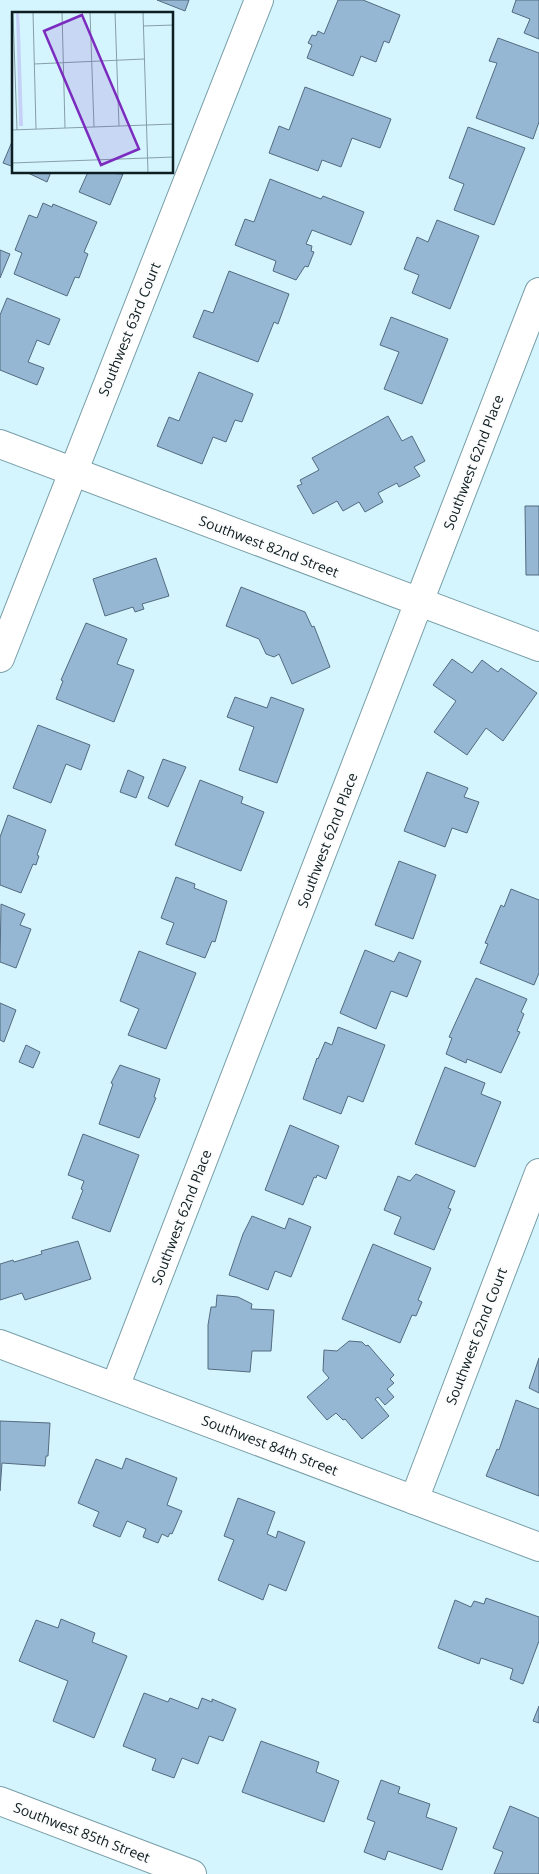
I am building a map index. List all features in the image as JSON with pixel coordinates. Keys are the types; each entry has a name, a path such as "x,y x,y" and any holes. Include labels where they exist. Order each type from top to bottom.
{"street":[{"name":"Southwest 63rd Court","path":"0,658 259,0"},
{"name":"Southwest 62nd Place","path":"115,1387 539,292"},
{"name":"Southwest 82nd Street","path":"0,444 539,647"},
{"name":"Southwest 62nd Court","path":"414,1500 539,1172"},
{"name":"Southwest 84th Street","path":"0,1344 539,1547"},
{"name":"Southwest 85th Street","path":"0,1801 192,1874"}],"building":[{"path":"157,0 189,0 185,11"},
{"path":"338,0 363,0 400,15 389,43 384,41 376,62 361,56 353,76 307,58 312,45 308,43 312,35 316,36 318,31 324,34"},
{"path":"516,0 539,0 539,39 524,33 530,19 512,12"},
{"path":"498,38 539,53 539,122 533,139 476,118 497,63 489,61"},
{"path":"305,87 391,119 380,148 352,138 341,167 322,160 318,171 269,153 279,126 289,130"},
{"path":"468,127 525,148 494,225 454,210 464,184 449,178"},
{"path":"12,142 12,166 3,163"},
{"path":"30,174 50,174 47,182"},
{"path":"87,174 123,174 110,205 79,192"},
{"path":"270,179 321,199 323,196 364,212 351,245 312,230 306,244 312,246 311,251 314,252 308,267 305,266 296,280 273,271 276,261 235,245 245,219 254,222"},
{"path":"43,203 52,207 53,204 97,222 84,252 88,254 79,278 75,277 67,296 14,274 22,253 15,250 29,215 37,218"},
{"path":"437,220 479,236 450,309 412,293 419,275 404,269 417,237 428,242"},
{"path":"0,250 10,254 0,278"},
{"path":"229,271 289,294 278,324 274,322 258,362 193,337 204,310 213,313"},
{"path":"7,298 60,319 49,345 37,340 28,362 44,368 37,385 0,370 0,315"},
{"path":"391,317 448,339 422,404 384,389 399,352 380,345"},
{"path":"199,372 253,394 242,422 235,420 226,442 213,437 202,464 157,446 169,417 179,421"},
{"path":"388,416 402,441 412,436 425,461 414,467 420,476 399,487 397,483 378,493 383,502 365,512 359,502 343,511 337,501 313,514 297,486 302,484 300,480 319,470 312,458"},
{"path":"525,506 539,506 539,575 526,575"},
{"path":"156,558 169,596 142,604 144,609 135,612 133,607 105,616 93,579"},
{"path":"241,587 305,612 312,627 314,626 330,667 292,684 279,654 274,657 266,654 259,639 226,626"},
{"path":"86,623 127,639 117,664 134,670 114,722 56,699 63,681 61,680"},
{"path":"452,659 472,673 482,660 498,672 501,668 537,693 503,741 486,728 467,755 434,732 456,701 433,685"},
{"path":"235,697 267,708 271,697 304,709 277,783 239,770 254,727 227,717"},
{"path":"38,725 90,745 81,770 66,764 51,803 13,788"},
{"path":"163,759 186,767 168,807 148,798"},
{"path":"128,770 144,777 136,798 120,792"},
{"path":"427,772 468,788 464,797 479,802 467,833 452,828 445,847 404,831"},
{"path":"200,780 243,797 241,803 264,812 241,871 175,845"},
{"path":"8,815 46,830 37,855 39,856 36,865 33,864 21,893 0,885 0,837"},
{"path":"399,861 436,875 413,939 375,925"},
{"path":"176,877 195,884 194,888 227,901 215,942 212,941 205,958 166,944 174,923 161,918"},
{"path":"511,889 539,900 539,973 534,985 480,963 488,944 485,943 501,905 504,907"},
{"path":"1,904 25,914 20,925 31,929 16,968 0,962"},
{"path":"365,950 394,962 399,952 421,961 407,997 391,991 376,1029 340,1013"},
{"path":"139,951 196,973 166,1049 128,1035 139,1009 120,1001"},
{"path":"476,978 527,999 521,1012 524,1014 517,1031 520,1032 501,1073 467,1059 466,1063 446,1054 452,1038 449,1037"},
{"path":"0,1003 16,1010 4,1042 0,1040"},
{"path":"338,1027 385,1045 363,1102 348,1096 341,1114 303,1099 317,1058 325,1042 332,1045"},
{"path":"26,1045 40,1052 33,1068 19,1062"},
{"path":"120,1065 160,1079 154,1097 156,1098 139,1138 99,1124 113,1084 111,1083"},
{"path":"445,1067 485,1083 481,1094 501,1102 475,1167 415,1144"},
{"path":"290,1125 339,1146 326,1179 317,1175 316,1178 314,1177 303,1205 265,1190"},
{"path":"83,1134 139,1155 110,1232 72,1218 83,1190 81,1189 84,1181 68,1175"},
{"path":"416,1174 455,1191 448,1208 451,1209 434,1250 394,1234 401,1217 384,1210 398,1176 410,1181"},
{"path":"252,1216 285,1229 289,1218 311,1227 291,1277 275,1271 268,1290 229,1275 243,1234"},
{"path":"78,1241 91,1279 25,1300 22,1293 0,1300 0,1264 42,1254 41,1251"},
{"path":"373,1244 431,1268 418,1300 422,1302 416,1316 412,1315 400,1343 342,1319"},
{"path":"217,1295 238,1297 252,1304 251,1309 274,1310 271,1351 252,1351 250,1372 208,1369 208,1325 211,1307 216,1307"},
{"path":"349,1341 362,1342 366,1346 368,1345 394,1375 390,1379 394,1383 387,1389 394,1397 385,1405 378,1397 375,1399 389,1416 362,1439 345,1419 343,1420 336,1413 327,1420 307,1397 329,1378 323,1371 324,1350 337,1351"},
{"path":"539,1358 539,1393 529,1388"},
{"path":"516,1400 539,1409 539,1496 486,1476 497,1449 499,1450"},
{"path":"0,1421 50,1423 48,1456 46,1456 45,1466 2,1463 0,1491"},
{"path":"126,1458 177,1478 167,1505 182,1511 172,1534 170,1533 168,1537 162,1534 158,1543 143,1537 146,1529 127,1521 120,1537 93,1526 99,1512 78,1503 96,1459 122,1469"},
{"path":"238,1498 275,1512 267,1534 276,1538 278,1531 305,1542 286,1591 269,1584 263,1600 218,1580 234,1540 224,1536"},
{"path":"486,1598 539,1617 539,1641 523,1684 510,1679 513,1669 481,1658 479,1664 438,1648 455,1600 471,1607 474,1601 484,1604"},
{"path":"61,1619 95,1633 92,1642 127,1656 94,1738 53,1721 68,1681 19,1661 36,1620 58,1628"},
{"path":"144,1693 168,1702 170,1698 198,1709 202,1698 212,1702 212,1699 236,1709 223,1741 209,1736 198,1764 182,1758 174,1778 152,1770 156,1759 123,1746"},
{"path":"539,1706 539,1723 533,1721"},
{"path":"261,1741 319,1762 316,1772 339,1781 324,1822 242,1792"},
{"path":"381,1780 400,1787 398,1793 430,1804 426,1817 457,1828 442,1870 388,1851 385,1860 364,1852 375,1822 367,1819"},
{"path":"510,1806 539,1818 539,1874 494,1874 503,1852 493,1848"}]}
